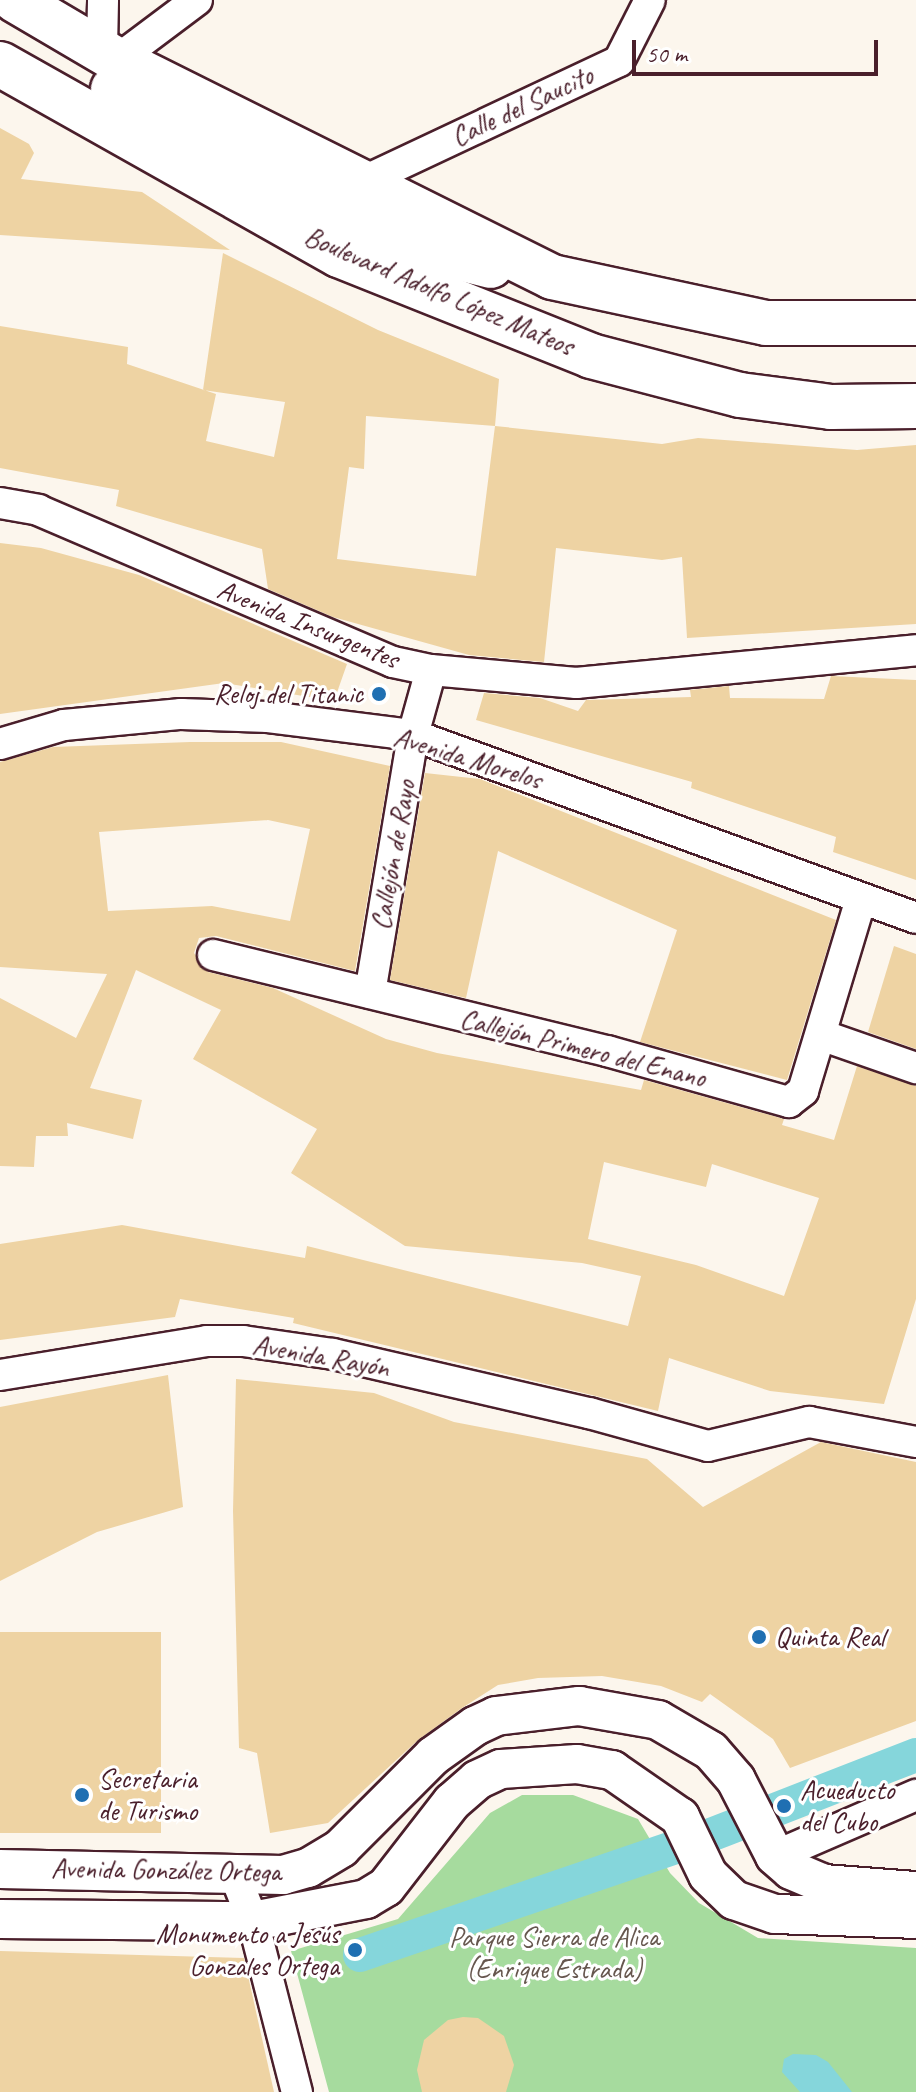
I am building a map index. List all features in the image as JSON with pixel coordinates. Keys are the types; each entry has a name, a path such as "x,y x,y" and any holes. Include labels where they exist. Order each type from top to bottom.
{"main road":[{"name":"Boulevard Adolfo López Mateos","path":"15,0 110,54 552,277 766,323 916,323"},
{"path":"0,24 338,213 415,247 552,277"},
{"name":"Boulevard Adolfo López Mateos","path":"0,64 339,255 591,356 740,395 831,407 916,406"}],"street":[{"path":"103,0 110,54 197,0"},
{"name":"Calle del Saucito","path":"362,182 619,61 650,0"},
{"name":"Avenida Insurgentes","path":"0,503 38,510 393,662 431,670 576,683 916,650"},
{"name":"Callejón de Rayo","path":"370,993 413,735 431,670"},
{"name":"Avenida Morelos","path":"0,744 64,725 181,714 268,717 413,735 916,918"},
{"path":"861,899 821,1035 916,1068"},
{"name":"Callejón Primero del Enano","path":"213,955 789,1102 803,1091 821,1035"},
{"name":"Avenida Rayón","path":"0,1375 207,1341 243,1341 333,1354 589,1413 637,1430 708,1446 809,1422 916,1442"},
{"name":"Avenida González Ortega","path":"0,1869 283,1875 308,1868 341,1848 433,1756 475,1726 496,1716 557,1705 658,1720 690,1736 736,1780 775,1856"},
{"name":"Avenida González Ortega","path":"0,1919 253,1921 366,1899 386,1887 452,1802 477,1780 501,1769 577,1764 612,1770 680,1817 708,1875 734,1900 775,1914 916,1919"},
{"path":"916,1795 775,1856 791,1870 824,1884 916,1891"},
{"path":"234,1873 253,1921 297,2092"}],"green space":[{"name":"Parque Sierra de Alica (Enrique Estrada)","path":"522,1795 573,1795 638,1819 670,1873 699,1903 758,1938 916,1948 916,2092 329,2092 291,1951 398,1919 490,1813"}],"water":[{"path":"793,2054 816,2055 828,2062 852,2092 800,2092 782,2072 784,2059"}],"building":[{"path":"0,128 29,144 34,153 21,179 142,192 230,250 0,235"},
{"path":"223,253 378,330 499,379 495,426 662,444 698,438 857,450 916,445 916,624 687,638 682,557 662,560 556,548 544,662 469,655 333,617 268,589 262,549 116,506 119,490 0,468 0,326 128,347 127,364 203,390","holes":["205,390 285,402 274,457 206,441 216,394","366,416 495,426 476,576 337,559 349,467 364,469"]},
{"path":"0,543 41,548 139,575 347,664 334,701 224,683 0,714"},
{"path":"831,676 916,680 916,880 833,852 836,837 691,788 692,782 476,720 484,693 540,698 578,711 586,700 691,697 690,690 729,686 730,698 824,699"},
{"path":"281,742 390,766 355,971 216,936 199,938 194,953 208,972 273,988 386,1039 437,1053 641,1090 644,1080 784,1119 782,1125 834,1140 857,1066 916,1086 916,1299 884,1404 770,1391 669,1358 658,1411 293,1323 294,1318 180,1299 175,1317 0,1340 0,1244 122,1225 305,1258 307,1246 628,1326 641,1276 582,1263 405,1246 291,1173 317,1129 193,1059 221,1010 136,970 90,1088 142,1100 133,1139 67,1123 68,1136 36,1136 34,1167 0,1166 0,998 76,1038 107,974 0,967 0,762 53,747","holes":["268,820 310,829 290,921 212,906 108,911 99,832","604,1162 706,1187 712,1164 819,1198 784,1296 696,1265 588,1239"]},
{"path":"425,773 480,779 836,920 787,1080 640,1042 677,930 498,851 466,998 390,980"},
{"path":"894,946 916,954 916,1049 868,1032"},
{"path":"168,1375 183,1507 97,1532 0,1581 0,1407"},
{"path":"236,1379 374,1393 454,1422 647,1459 703,1507 821,1442 916,1462 916,1721 790,1768 773,1739 710,1694 702,1702 661,1686 602,1676 538,1678 498,1685 462,1708 418,1740 328,1823 270,1833 257,1753 239,1748 233,1511"},
{"path":"0,1632 161,1632 161,1833 0,1833"},
{"path":"0,1951 244,1958 274,2092 0,2092"},
{"path":"478,2018 504,2036 514,2065 506,2092 422,2092 417,2070 424,2040 448,2020"}],"waterway":[{"name":"Acueducto del Cubo","path":"360,1955 708,1836 916,1755"}],"place":[{"name":"Reloj del Titanic","path":"379,694"},
{"name":"Quinta Real","path":"759,1637"},
{"name":"Secretaria de Turismo","path":"82,1795"},
{"name":"Acueducto del Cubo","path":"784,1806"},
{"name":"Monumento a Jesús Gonzales Ortega","path":"355,1950"}]}
